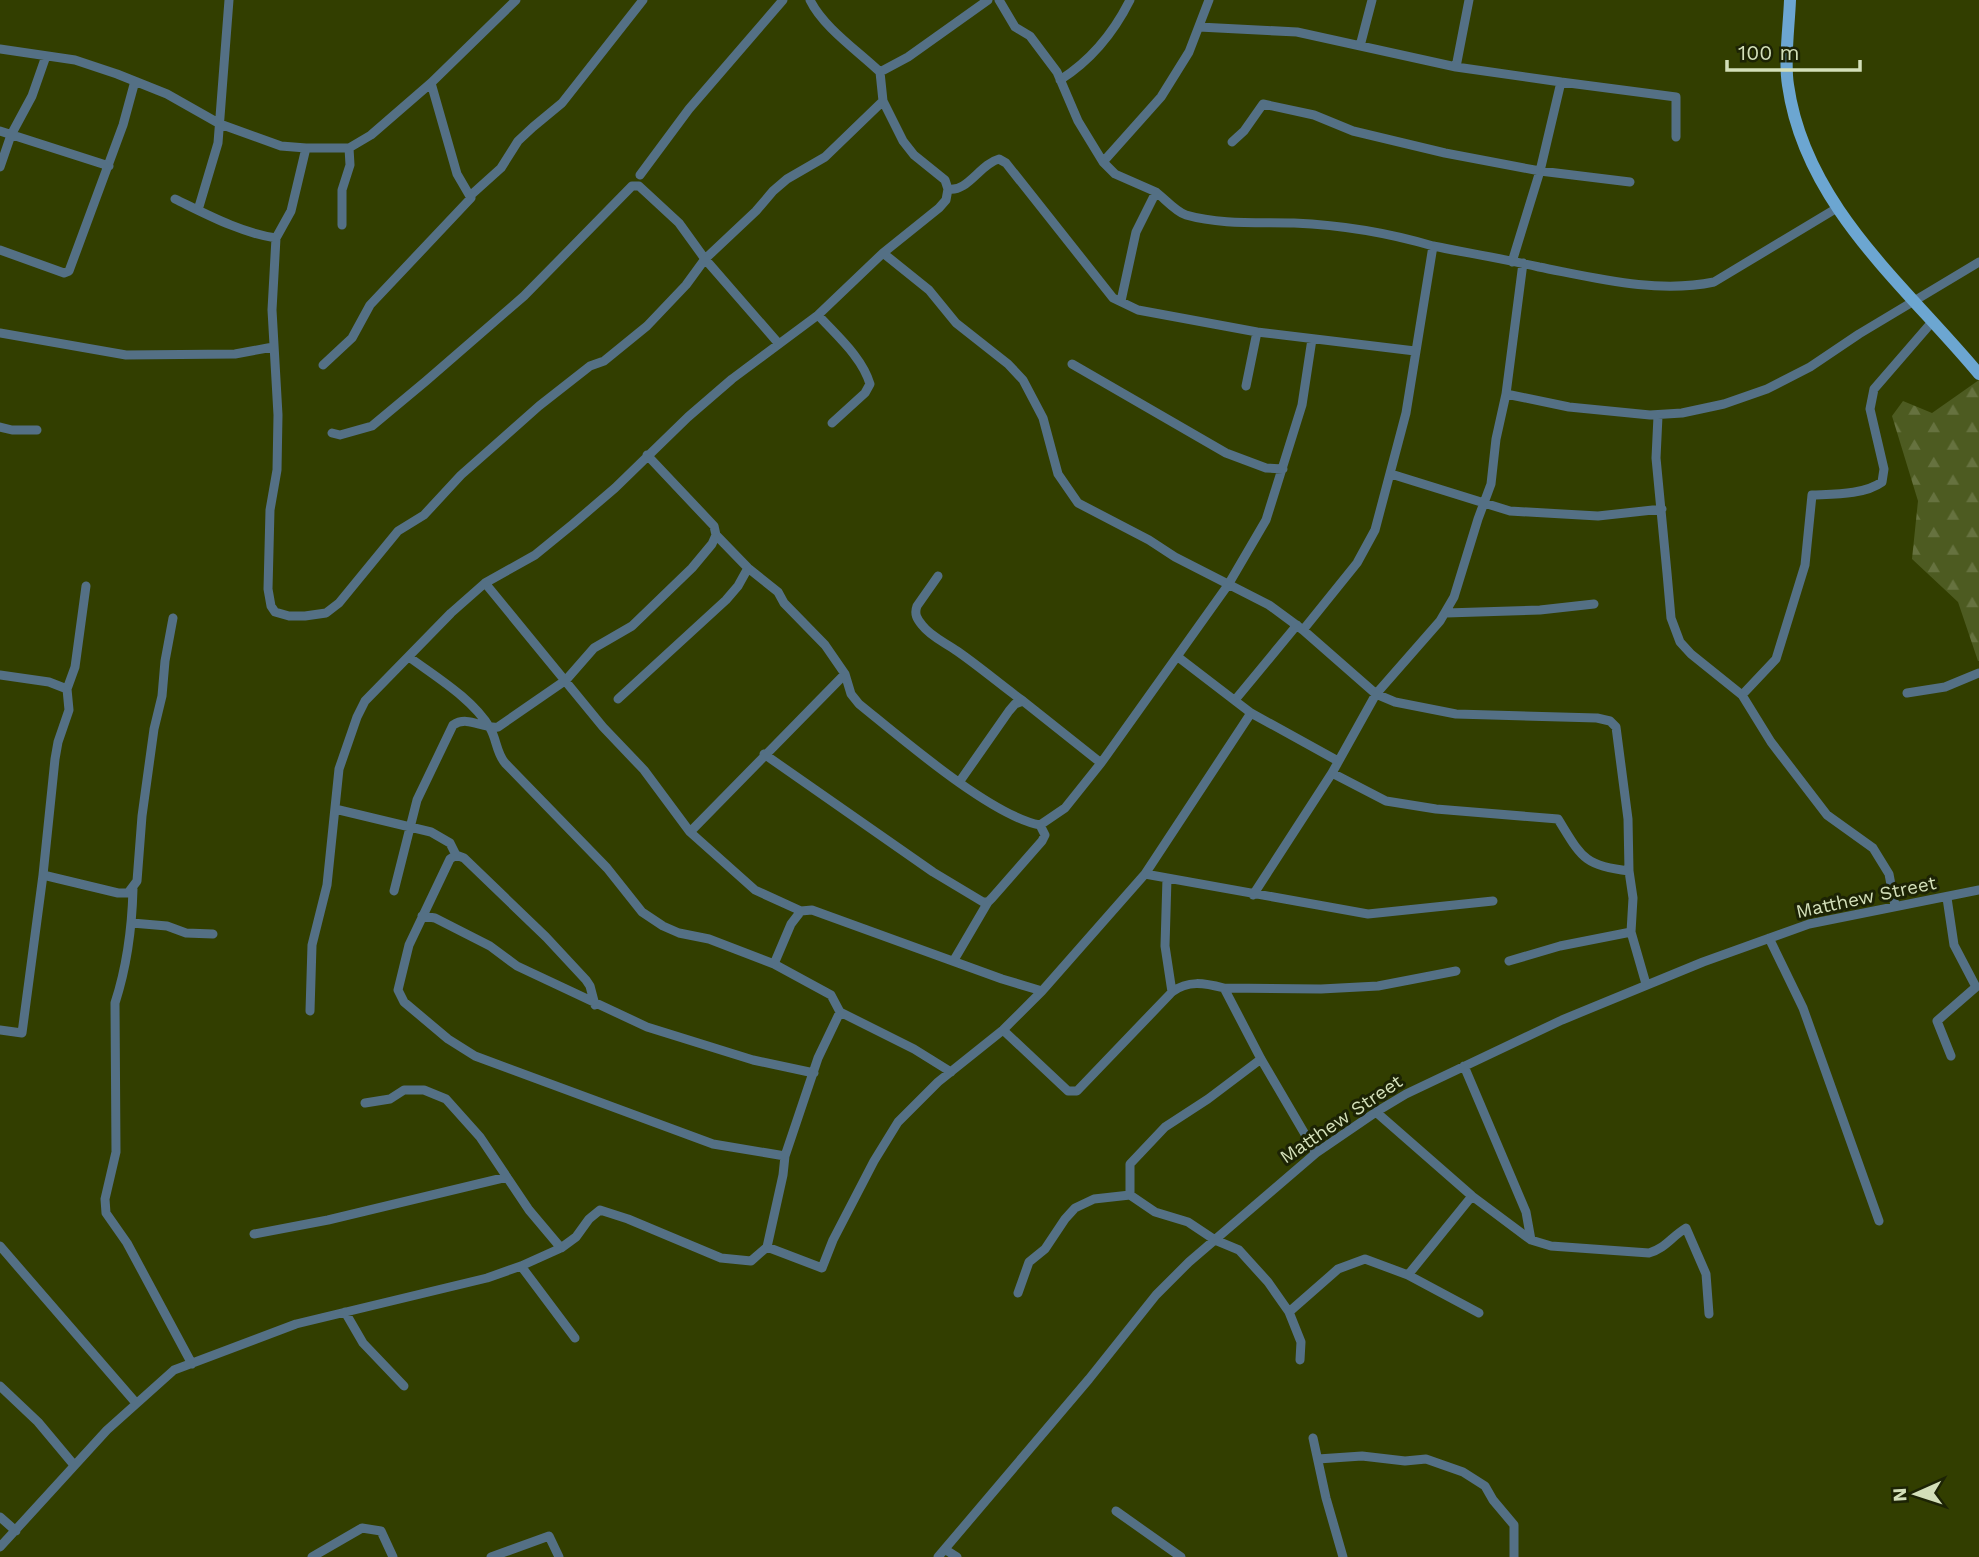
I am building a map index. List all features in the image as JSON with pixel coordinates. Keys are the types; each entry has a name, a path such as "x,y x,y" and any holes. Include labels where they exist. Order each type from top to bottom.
{"main road":[{"path":"1790,0 1787,83 1797,127 1818,175 1854,233 1979,374"}],"street":[{"path":"198,210 218,143 229,0"},
{"path":"0,49 75,60 167,94 220,124 281,146 349,148 378,129 431,83 516,0"},
{"path":"323,365 352,338 370,305 465,206 471,195 501,168 518,141 562,103 643,0"},
{"path":"640,175 689,109 783,0"},
{"path":"880,72 927,44 988,0"},
{"path":"999,0 1014,27 1030,36 1044,52 1078,121 1103,162 1115,174 1156,192 1183,215 1225,221 1301,224 1409,239 1617,282 1698,285 1714,282 1732,273 1837,208"},
{"path":"1060,80 1078,69 1118,24 1130,0"},
{"path":"1103,162 1161,97 1189,52 1209,0"},
{"path":"1360,46 1372,0"},
{"path":"1456,67 1469,0"},
{"path":"310,1011 312,945 327,885 339,769 365,701 451,613 485,583 535,555 615,488 647,455 732,379 818,315 883,253 946,200 948,189 945,180 903,141 883,101 880,72 834,32 811,1"},
{"path":"1199,27 1297,32 1456,67 1676,97 1676,137"},
{"path":"0,167 11,135 32,96 46,56"},
{"path":"0,250 67,273 109,166 135,81"},
{"path":"1512,262 1540,171 1561,82"},
{"path":"431,83 457,174 471,195"},
{"path":"306,148 291,211 276,238 272,277 278,415 277,470 270,510 268,589 275,612 289,616 326,613 351,591 398,531 424,515 461,475 539,406 590,366 604,361 647,326 686,285 705,259 787,179 825,157 883,101"},
{"path":"1232,142 1244,131 1263,104 1314,115 1353,131 1445,153 1540,171 1630,182"},
{"path":"0,131 109,166"},
{"path":"342,225 342,190 350,165 349,148"},
{"path":"948,189 955,191 986,164 995,160 1006,163 1113,298 1139,310 1256,332 1415,351"},
{"path":"332,433 341,435 372,426 524,296 632,186 639,186 679,223 705,259 779,344"},
{"path":"1121,301 1136,232 1156,192"},
{"path":"175,199 261,236 276,238"},
{"path":"1235,700 1357,563 1375,530 1406,413 1433,246"},
{"path":"883,253 929,290 956,323 1008,364 1023,380 1043,418 1058,474 1078,503 1269,605 1300,627 1376,694 1395,702 1456,714 1597,718 1610,721 1616,727 1628,819 1629,871 1633,898 1631,932 1646,984"},
{"path":"1506,394 1569,407 1658,416 1724,404 1766,389 1810,367 1913,300 1979,262"},
{"path":"1253,895 1332,773 1376,694 1446,613 1458,589 1491,484 1523,263"},
{"path":"818,315 852,352 867,373 870,384 865,393 832,423"},
{"path":"1742,695 1776,659 1805,565 1812,495 1843,493 1877,486 1882,482 1884,469 1870,409 1874,390 1933,322"},
{"path":"1246,386 1256,332"},
{"path":"0,333 126,355 235,354 273,347"},
{"path":"1040,825 1065,808 1101,763 1228,585 1266,520 1302,405 1312,339"},
{"path":"1072,364 1226,453 1266,468 1283,470"},
{"path":"1658,416 1656,458 1671,618 1681,642 1691,654 1742,695 1772,742 1827,815 1873,848 1889,874 1895,906"},
{"path":"0,427 37,430"},
{"path":"647,455 714,526 716,535 748,568 778,592 784,603 825,645 845,674 851,694 859,704 960,781 1018,818 1040,825 1045,835 1042,841 988,902 954,960"},
{"path":"1391,474 1510,510 1598,516 1662,509"},
{"path":"394,891 418,800 453,725 464,721 490,728 498,727 566,681 594,648 632,626 692,568 716,535"},
{"path":"618,699 726,600 748,568"},
{"path":"938,576 915,611 923,627 1101,763"},
{"path":"485,583 603,727 644,770 690,832 755,890 802,911 812,910 1002,979 1042,990"},
{"path":"0,1030 22,1032 43,876 55,759 69,710 66,689 75,667 86,586"},
{"path":"1446,613 1539,610 1594,604"},
{"path":"43,876 118,893 128,893 133,889 137,881 142,816 154,729 163,696 165,661 173,618"},
{"path":"409,657 462,696 490,728 498,755 607,868 642,912 679,933 709,939 774,964 831,995 840,1012 914,1049 951,1072"},
{"path":"1178,657 1251,713 1338,761"},
{"path":"1906,693 1945,687 1979,673"},
{"path":"690,832 845,674"},
{"path":"0,675 49,682 66,689"},
{"path":"960,781 1009,711 1015,704 1023,701"},
{"path":"767,1247 822,1268 833,1240 874,1161 898,1122 951,1072 1003,1030 1145,874 1251,713"},
{"path":"764,754 933,872 988,902"},
{"path":"1332,773 1386,801 1436,809 1558,819 1577,849 1594,865 1629,871"},
{"path":"335,808 431,832 450,843 456,855 472,865 586,980 596,1005"},
{"path":"456,855 450,859 409,945 398,990 404,1002 448,1039 475,1056 553,1083 650,1123 713,1144 785,1156"},
{"path":"1145,874 1368,914 1493,901"},
{"path":"1167,878 1165,946 1172,992"},
{"path":"133,889 132,923 123,981 116,1003 116,1152 105,1199 106,1213 127,1243 192,1364"},
{"name":"Matthew Street","path":"938,1557 1089,1379 1156,1295 1316,1153 1376,1112 1464,1066 1646,984 1809,924 1979,890"},
{"path":"1947,898 1954,945 1976,987 1937,1021 1951,1056"},
{"path":"774,964 791,924 802,911"},
{"path":"422,916 435,918 490,946 517,966 648,1027 754,1060 814,1073"},
{"path":"132,923 167,926 178,932 213,934"},
{"path":"1509,961 1560,946 1631,932"},
{"path":"1769,939 1804,1008 1878,1221"},
{"path":"1003,1030 1068,1091 1077,1091 1172,992 1183,984 1206,983 1224,988 1321,989 1378,986 1456,971"},
{"path":"1224,988 1261,1059 1316,1153"},
{"path":"0,1547 74,1465 136,1403 174,1370 296,1324 487,1278 521,1266 561,1248 576,1237 589,1219 600,1210 641,1224 721,1258 751,1261 767,1247 785,1156 818,1058 840,1012"},
{"path":"1130,1195 1130,1164 1165,1127 1261,1059"},
{"path":"1464,1066 1526,1212 1531,1240"},
{"path":"365,1103 390,1099 404,1090 424,1090 446,1098 480,1137 529,1210 561,1248"},
{"path":"1376,1112 1472,1196 1531,1240 1550,1246 1649,1253 1662,1249 1686,1228 1706,1274 1709,1314"},
{"path":"254,1234 328,1220 507,1177"},
{"path":"1018,1293 1029,1262 1045,1250 1075,1208 1094,1199 1130,1195 1155,1212 1188,1222 1215,1240 1239,1250 1268,1282 1289,1312 1301,1342 1300,1360"},
{"path":"1408,1275 1472,1196"},
{"path":"0,1246 136,1403"},
{"path":"1289,1312 1338,1269 1365,1259 1408,1275 1479,1313"},
{"path":"521,1266 575,1338"},
{"path":"345,1312 363,1343 404,1386"},
{"path":"0,1386 38,1422 74,1465"},
{"path":"1313,1438 1343,1557"},
{"path":"1318,1459 1362,1456 1405,1461 1426,1459 1463,1472 1485,1486 1514,1525 1514,1557"},
{"path":"1116,1511 1181,1557"},
{"path":"0,1517 16,1531"},
{"path":"312,1557 362,1528 381,1531 393,1557"},
{"path":"491,1557 549,1536 558,1557"},
{"path":"946,1550 957,1557"}],"green space":[{"path":"1979,380 1978,661 1958,602 1912,559 1918,501 1892,416 1903,401 1932,413"}]}
